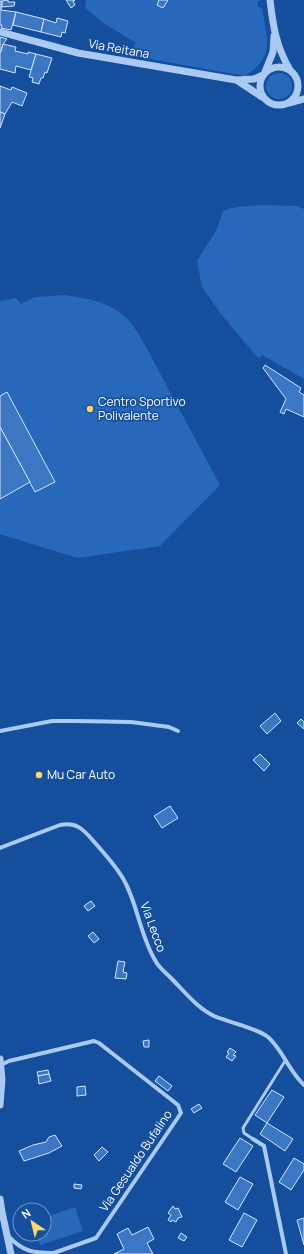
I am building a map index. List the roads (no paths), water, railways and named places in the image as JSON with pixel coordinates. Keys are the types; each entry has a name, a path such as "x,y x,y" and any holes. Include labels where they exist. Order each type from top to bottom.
{"street":[{"path":"270,0 274,32 273,52 260,80 260,92 262,97 267,102 278,106 304,98"},
{"name":"Via Reitana","path":"0,32 78,53 236,80 254,79 264,74"},
{"path":"274,32 282,56 304,90"},
{"path":"264,74 268,70 277,67 290,70"},
{"path":"289,103 298,89 297,78"},
{"name":"Via Reitana","path":"236,80 248,86 262,97"},
{"path":"0,731 52,721 131,722 169,727 178,731"},
{"name":"Via Lecco","path":"0,848 60,825 73,824 83,829 118,870 126,882 145,939 156,963 201,1008 213,1016 258,1031 267,1036 274,1043 298,1080 304,1085"},
{"name":"Via Gesualdo Bufalino","path":"1,1062 94,1041 99,1043 178,1105 181,1112 96,1238 51,1254"},
{"path":"0,1105 2,1079 1,1062"},
{"path":"253,1139 264,1146 286,1254"},
{"path":"0,1199 11,1254"},
{"path":"7,1236 18,1246 34,1254 51,1254"}],"lane":[{"path":"253,1139 244,1133 243,1128 285,1061"}],"place":[{"name":"Centro Sportivo Polivalente","path":"90,409"},
{"name":"Mu Car Auto","path":"39,775"}]}
